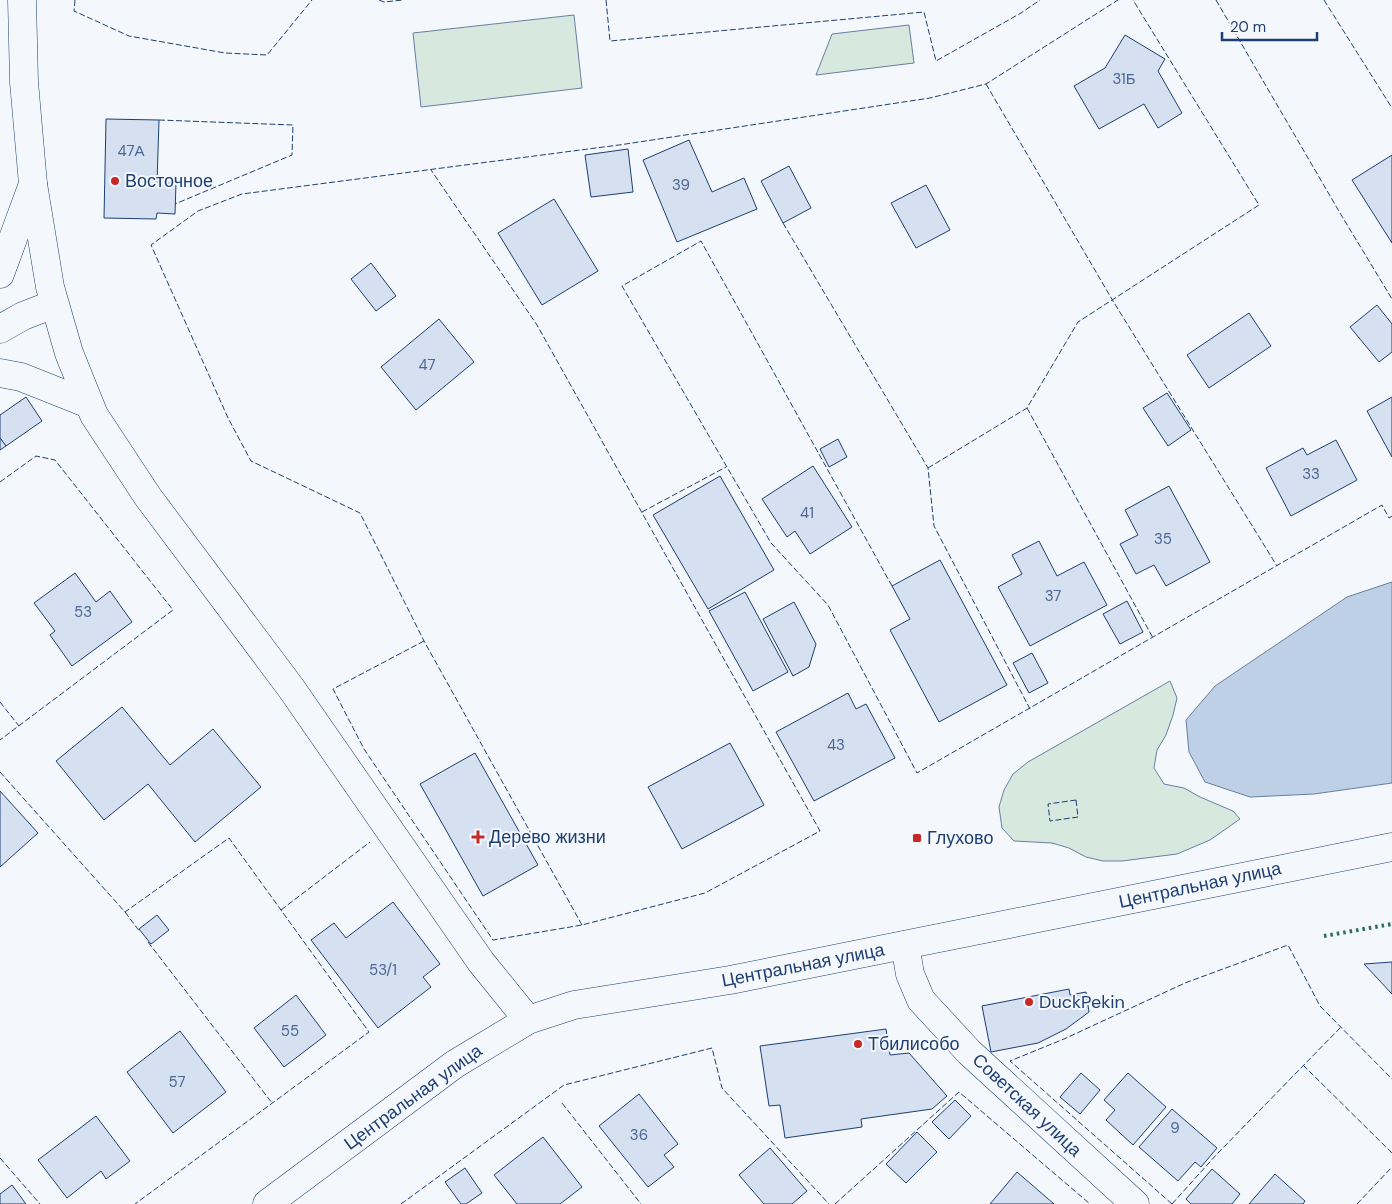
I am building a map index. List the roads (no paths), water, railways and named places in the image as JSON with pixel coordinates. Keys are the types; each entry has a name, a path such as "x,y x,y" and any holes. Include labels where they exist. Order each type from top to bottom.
{"street":[{"path":"22,0 24,82 32,184 54,304 69,353 94,415 148,497 291,688 481,962 528,1020"},
{"path":"0,274 32,184"},
{"path":"0,330 23,316 54,304"},
{"path":"0,373 21,377 89,404"},
{"name":"Центральная улица","path":"267,1204 455,1064 528,1020 574,1006 730,980 1392,847"},
{"name":"Советская улица","path":"905,945 910,974 920,1000 969,1052 1135,1204"}],"water":[{"path":"1392,582 1392,783 1314,794 1250,797 1205,782 1189,752 1186,720 1215,686 1347,597"}],"place":[{"name":"Восточное","path":"115,181"},
{"name":"Дерево жизни","path":"478,837"},
{"name":"Глухово","path":"917,838"},
{"name":"DuckPekin","path":"1029,1002"},
{"name":"Тбилисобо","path":"858,1044"}]}
